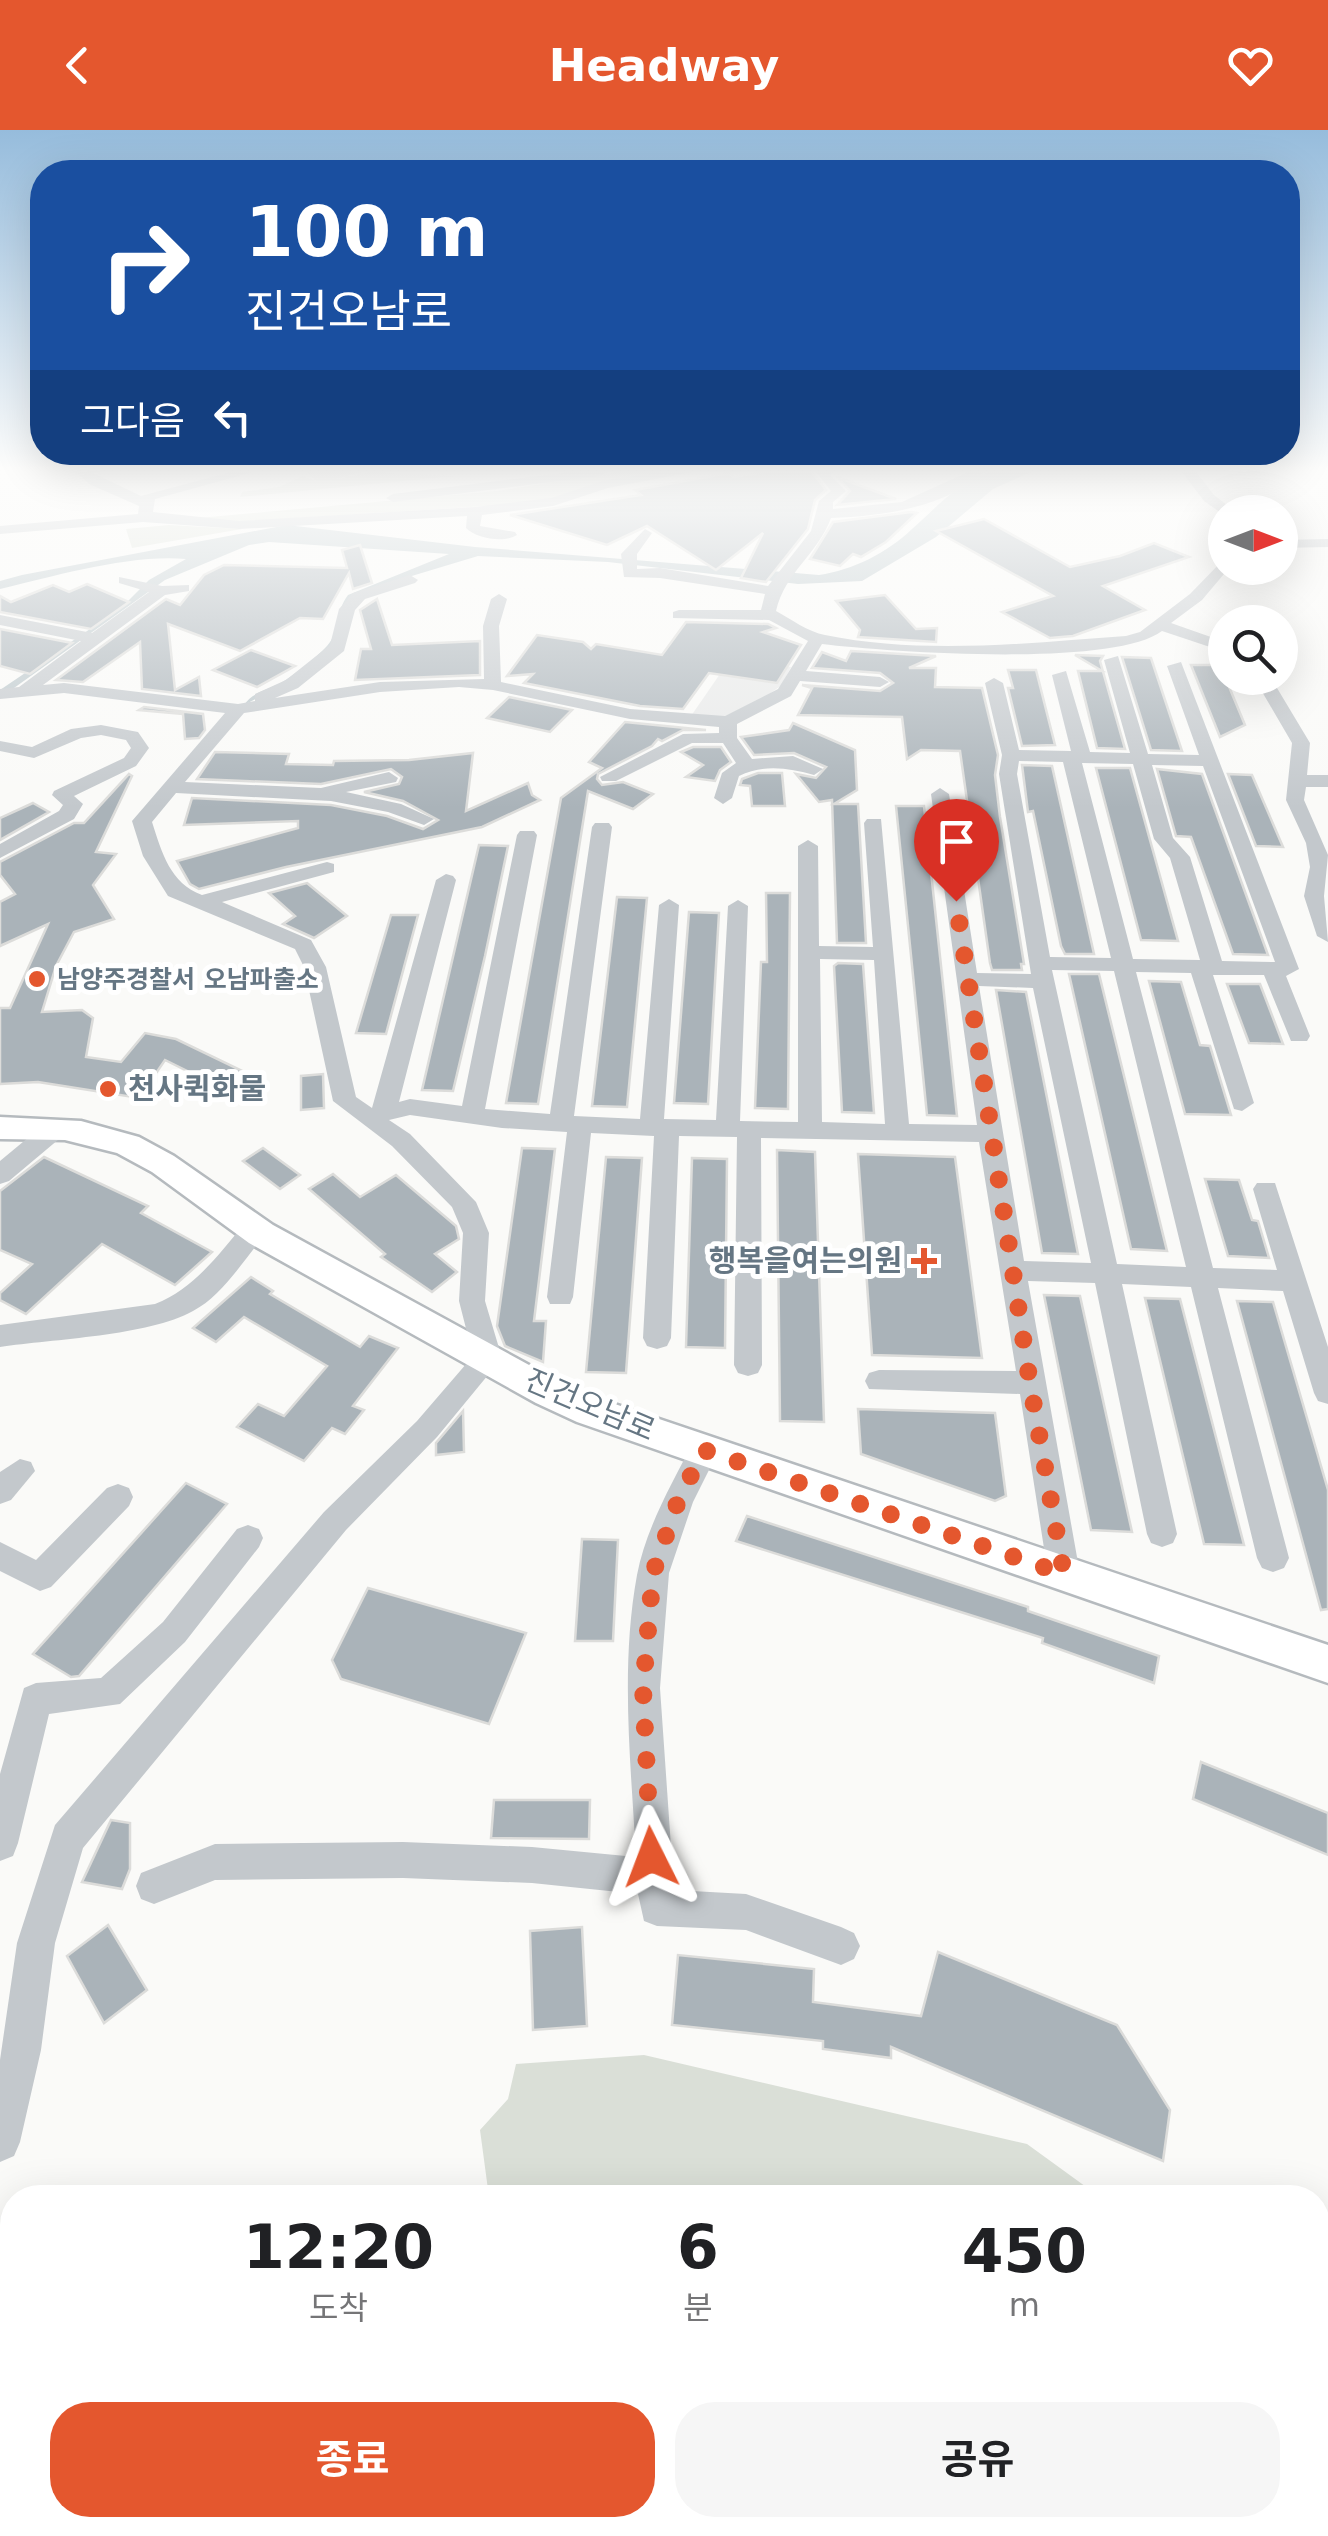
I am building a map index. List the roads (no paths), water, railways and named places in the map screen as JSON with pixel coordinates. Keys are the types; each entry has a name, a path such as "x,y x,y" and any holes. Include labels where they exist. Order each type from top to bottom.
{"main road":[{"name":"진건오남로","path":"0,1128 56,1128 102,1136 130,1146 158,1161 254,1230 590,1411 1328,1664"}],"street":[{"path":"139,584 161,591 184,588"},
{"path":"0,2142 22,2050 36,1943 68,1838 335,1521 427,1429 488,1358 472,1301 476,1233 463,1202 376,1115 345,1101 315,967 304,945 175,892 153,856 142,821 243,708 292,684 338,646 348,609 359,596 396,584"},
{"path":"736,584 774,590"},
{"path":"777,584 768,612 817,639 943,650 1066,648 1128,641 1160,625 1207,584"},
{"path":"24,690 161,591"},
{"path":"493,685 491,626 498,600"},
{"path":"679,616 772,616"},
{"path":"0,620 94,639"},
{"path":"1160,625 1208,641"},
{"path":"609,777 689,738 728,730 785,692 817,639"},
{"path":"1112,660 1164,839 1180,857 1242,1103"},
{"path":"967,979 1121,965 1288,970 1176,666"},
{"path":"798,675 833,681 880,682"},
{"path":"1060,675 1121,965 1273,1558"},
{"path":"0,694 64,688 243,708 380,687 459,682 493,685 728,730"},
{"path":"994,682 1011,755 1008,774 1041,972 1162,1534"},
{"path":"1273,695 1301,743 1294,800 1316,843 1320,867 1314,896 1328,936"},
{"path":"0,746 34,752 77,733 100,730 132,736 140,748 130,762 61,794 73,804 67,815 0,852"},
{"path":"728,730 747,765"},
{"path":"1011,755 1210,761"},
{"path":"723,798 731,773 747,765 792,762 814,769"},
{"path":"299,793 360,786 389,778"},
{"path":"1294,781 1328,781"},
{"path":"170,787 299,793 403,810 424,819"},
{"path":"940,794 990,1134 1064,1574"},
{"path":"874,823 898,1132"},
{"path":"560,1298 571,1124 602,826"},
{"path":"472,1116 527,835"},
{"path":"808,846 810,1131"},
{"path":"200,902 327,868"},
{"path":"376,1115 446,880"},
{"path":"657,1338 659,1128 669,905"},
{"path":"738,906 738,1129 748,1366"},
{"path":"809,952 884,954"},
{"path":"1274,969 1299,1036"},
{"path":"376,1115 410,1108 571,1124 659,1128 990,1134"},
{"path":"0,1175 56,1128"},
{"path":"1266,1189 1328,1393"},
{"path":"0,1336 158,1314 186,1303 216,1276 254,1230"},
{"path":"1013,1270 1293,1281"},
{"path":"879,1381 1030,1383"},
{"path":"704,1450 678,1501 653,1573 643,1688 657,1908 746,1912 841,1946"},
{"path":"0,1556 40,1577 118,1497"},
{"path":"0,1843 36,1699 108,1693 174,1632 248,1538"},
{"path":"154,1886 214,1862 403,1860 532,1865 653,1877"}],"place":[{"name":"남양주경찰서 오남파출소","path":"37,979"},
{"name":"천사퀵화물","path":"108,1089"},
{"name":"행복을여는의원","path":"924,1261"}]}
